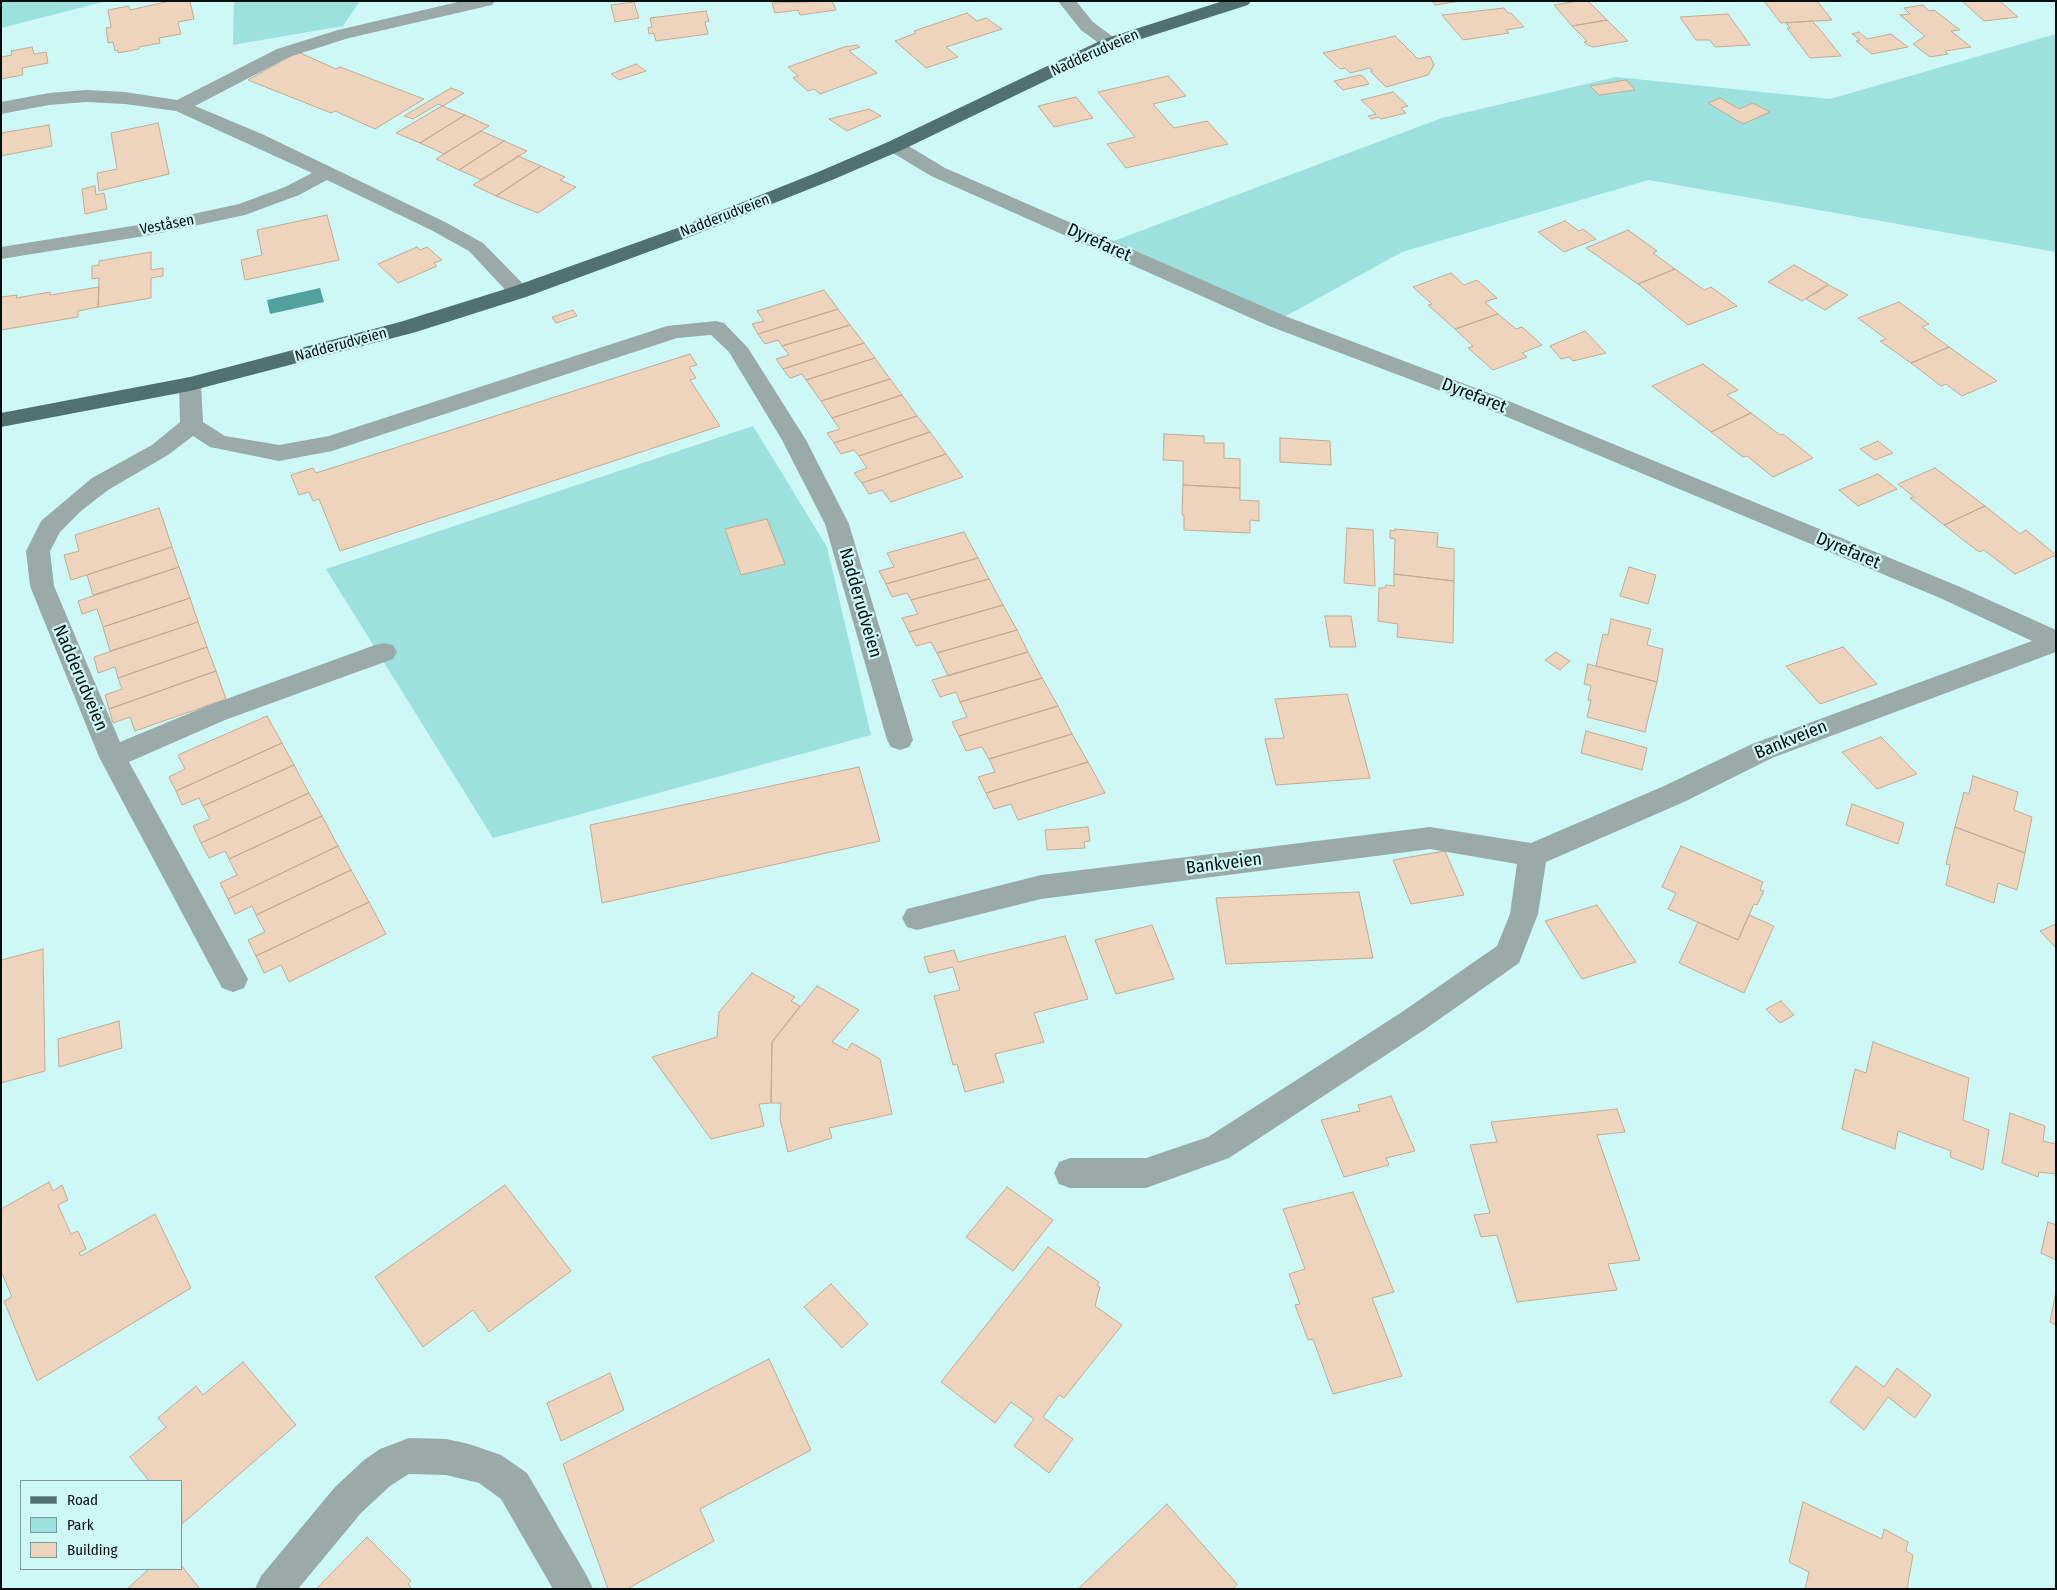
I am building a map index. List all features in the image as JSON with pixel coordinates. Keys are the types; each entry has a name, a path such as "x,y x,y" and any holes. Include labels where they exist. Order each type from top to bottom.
{"main road":[{"name":"Nadderudveien","path":"1,420 190,384 408,327 519,292 699,227 895,146 1110,43 1242,1"}],"street":[{"path":"180,106 283,53 344,34 486,1"},
{"path":"1067,1 1087,26 1110,43"},
{"path":"1,108 49,99 86,96 125,98 180,106 438,226 476,247 519,292"},
{"name":"Dyrefaret","path":"895,146 938,172 1277,321 1509,410 1949,592 2056,642"},
{"name":"Veståsen","path":"1,253 151,229 245,208 292,191 326,173"},
{"name":"Nadderudveien","path":"233,979 113,758 42,586 38,551 50,527 73,505 100,484 160,450 192,424 218,442 279,453 323,444 675,331 716,328 737,348 794,440 837,524 900,740"},
{"path":"190,384 192,424"},
{"name":"Bankveien","path":"918,918 1041,887 1430,838 1533,855 1674,794 1762,751 2056,642"},
{"path":"113,758 216,713 384,652"},
{"path":"1070,1173 1146,1173 1218,1148 1413,1021 1509,954 1524,914 1533,855"},
{"path":"274,1589 356,1494 377,1473 393,1462 409,1456 446,1457 469,1462 488,1468 514,1486 574,1589"}],"green space":[{"path":"1,1 107,1 1,28"},
{"path":"234,1 360,1 343,26 233,45"},
{"path":"2056,34 2056,252 1649,180 1402,252 1277,321 1103,245 1442,118 1616,77 1830,99"},
{"path":"753,426 827,547 871,735 493,838 326,569"}],"shaded area":[{"path":"320,288 324,302 270,314 267,300"}],"building":[{"path":"170,1 190,1 194,19 178,22 181,34 159,38 160,43 118,53 118,50 115,51 113,42 108,43 106,28 111,27 108,10 129,6 130,10"},
{"path":"832,1 836,10 800,15 798,10 775,13 772,3"},
{"path":"1432,1 1461,1 1435,5"},
{"path":"1588,1 1607,20 1572,26 1554,5"},
{"path":"1764,1 1817,1 1832,20 1781,23"},
{"path":"1962,1 2000,1 2018,17 1984,21"},
{"path":"634,2 639,18 615,22 611,5"},
{"path":"1923,5 1929,11 1934,10 1960,30 1951,31 1971,47 1945,51 1948,54 1930,57 1913,44 1925,36 1900,15 1910,14 1904,8"},
{"path":"1504,8 1524,27 1506,30 1509,33 1463,40 1442,15"},
{"path":"706,11 709,21 705,22 708,34 656,41 654,33 649,34 648,28 652,27 650,18"},
{"path":"967,13 977,21 986,18 1002,29 946,47 958,57 926,68 895,41 916,33 914,31"},
{"path":"1728,14 1750,45 1715,47 1710,40 1696,40 1680,17"},
{"path":"1607,20 1628,41 1593,47 1584,42 1587,41 1572,26"},
{"path":"1812,21 1841,56 1810,58 1787,28 1790,28 1786,23"},
{"path":"1859,32 1867,39 1891,34 1908,47 1872,54 1856,41 1860,40 1852,34"},
{"path":"1395,36 1418,59 1430,56 1434,65 1428,75 1386,87 1370,71 1373,71 1370,68 1350,73 1345,68 1340,69 1323,53"},
{"path":"857,45 860,47 849,51 877,73 820,94 814,89 808,91 793,78 798,76 788,67 844,47"},
{"path":"32,47 34,54 46,52 48,63 22,68 23,75 1,79 1,57 12,55 11,51"},
{"path":"298,52 336,69 340,67 424,99 375,129 335,111 331,113 248,80"},
{"path":"636,64 646,71 619,80 611,74"},
{"path":"1360,75 1369,84 1343,90 1334,81"},
{"path":"1168,76 1186,96 1153,104 1174,128 1207,121 1228,144 1126,168 1107,144 1135,137 1098,92"},
{"path":"1626,80 1635,90 1599,95 1590,86"},
{"path":"451,88 464,93 443,106 438,104 413,119 404,116"},
{"path":"1393,92 1408,106 1401,108 1406,113 1381,119 1378,117 1371,119 1368,116 1376,114 1361,100"},
{"path":"1076,97 1093,118 1054,127 1038,106"},
{"path":"1720,98 1739,109 1753,103 1770,112 1743,124 1708,103"},
{"path":"442,106 465,115 420,143 396,133"},
{"path":"869,109 881,116 847,131 829,119"},
{"path":"465,115 489,126 444,154 420,143"},
{"path":"158,123 169,174 99,191 97,173 117,169 111,133"},
{"path":"49,125 52,146 1,156 1,133"},
{"path":"481,131 504,141 459,170 436,159"},
{"path":"504,141 527,151 482,180 459,170"},
{"path":"518,156 541,166 496,196 473,185"},
{"path":"541,166 565,177 560,180 576,187 538,213 496,196"},
{"path":"95,186 96,195 104,193 107,209 85,214 82,189"},
{"path":"327,215 339,260 245,280 241,260 262,255 257,230"},
{"path":"1565,221 1579,231 1583,229 1596,239 1564,252 1538,232"},
{"path":"1628,230 1657,251 1653,253 1675,269 1638,284 1586,248"},
{"path":"417,247 420,250 427,247 442,260 434,263 437,266 398,283 378,264"},
{"path":"151,252 151,270 163,268 163,276 151,278 151,298 98,307 99,278 92,279 92,266 99,265 99,261"},
{"path":"1794,265 1828,284 1802,301 1768,282"},
{"path":"1675,269 1704,290 1711,287 1737,306 1688,325 1638,284"},
{"path":"1451,273 1464,285 1477,280 1497,298 1485,302 1498,314 1455,329 1428,305 1432,304 1413,287"},
{"path":"1829,285 1848,295 1825,310 1806,299"},
{"path":"99,287 98,307 78,311 78,317 1,330 1,297 17,295 16,298 50,292 50,295"},
{"path":"824,290 838,309 758,334 752,324 764,321 757,311"},
{"path":"1899,302 1929,324 1922,327 1949,347 1911,363 1880,341 1886,339 1858,318"},
{"path":"838,309 850,325 782,346 778,340 765,344 758,334"},
{"path":"573,310 577,316 556,323 552,317"},
{"path":"1498,314 1516,329 1522,327 1542,345 1522,353 1527,357 1493,370 1468,348 1473,346 1455,329"},
{"path":"850,325 864,343 783,369 776,359 789,355 782,346"},
{"path":"1585,331 1606,353 1573,361 1569,357 1561,359 1550,346"},
{"path":"864,343 875,358 806,380 802,374 790,378 783,369"},
{"path":"1949,347 1997,381 1962,396 1946,384 1941,386 1911,363"},
{"path":"690,354 697,365 689,367 696,378 690,380 720,426 340,551 319,499 313,501 309,492 299,495 291,475 313,468 316,473"},
{"path":"875,358 890,379 821,401 806,380"},
{"path":"1703,364 1738,390 1727,395 1751,413 1711,432 1652,386"},
{"path":"890,379 902,395 832,418 821,401"},
{"path":"902,395 917,416 834,443 827,433 840,429 832,418"},
{"path":"1751,413 1780,435 1783,434 1813,458 1773,477 1747,456 1743,457 1711,432"},
{"path":"917,416 930,432 859,456 854,450 841,454 834,443"},
{"path":"930,432 946,454 862,483 854,473 867,468 859,456"},
{"path":"1164,434 1204,436 1204,443 1224,443 1224,458 1240,459 1240,488 1183,485 1183,461 1163,460"},
{"path":"1280,438 1330,441 1331,465 1280,462"},
{"path":"1878,441 1893,453 1875,460 1860,449"},
{"path":"946,454 963,477 891,502 882,490 869,494 862,483"},
{"path":"1935,468 1985,506 1944,525 1910,498 1914,497 1898,484"},
{"path":"1878,474 1897,489 1858,506 1839,490"},
{"path":"1183,485 1240,488 1240,500 1259,501 1259,521 1250,520 1250,533 1184,530 1184,515 1182,515"},
{"path":"1985,506 2020,534 2026,530 2056,555 2015,574 1984,550 1979,552 1944,525"},
{"path":"159,508 172,547 71,580 64,555 79,551 75,535"},
{"path":"767,519 785,564 741,575 725,529"},
{"path":"1347,528 1373,530 1375,586 1344,583"},
{"path":"1395,529 1438,533 1437,547 1454,549 1454,581 1394,574 1395,539 1390,538 1390,530 1395,531"},
{"path":"964,532 978,558 886,584 879,571 894,567 887,553"},
{"path":"172,547 179,567 93,595 87,575"},
{"path":"978,558 989,579 911,600 907,593 892,597 886,584"},
{"path":"179,567 190,598 103,627 97,609 82,614 78,601"},
{"path":"1629,567 1656,575 1648,604 1620,596"},
{"path":"1394,574 1454,581 1453,643 1397,637 1398,624 1378,621 1379,588 1385,588 1386,585 1394,586"},
{"path":"989,579 1003,605 909,632 902,618 918,614 911,600"},
{"path":"190,598 198,622 110,651 103,627"},
{"path":"1003,605 1017,630 937,653 931,642 916,646 909,632"},
{"path":"1325,616 1351,616 1356,647 1330,647"},
{"path":"1611,619 1651,629 1647,645 1663,649 1657,682 1596,666 1603,634 1608,635"},
{"path":"198,622 207,647 118,678 115,667 98,673 94,657"},
{"path":"1017,630 1028,652 948,676 937,653"},
{"path":"207,647 216,671 109,709 105,695 122,689 118,678"},
{"path":"1843,647 1877,684 1820,704 1786,666"},
{"path":"1028,652 1042,678 960,702 956,692 940,697 932,680"},
{"path":"1556,652 1570,661 1560,670 1545,660"},
{"path":"1588,664 1657,682 1645,732 1587,717 1591,700 1588,700 1591,686 1584,684"},
{"path":"216,671 226,699 135,731 130,717 113,723 109,709"},
{"path":"1042,678 1058,706 959,736 952,722 967,717 960,702"},
{"path":"1347,694 1370,778 1276,785 1265,739 1284,738 1275,699"},
{"path":"1058,706 1072,734 989,759 982,747 966,751 959,736"},
{"path":"267,716 282,743 176,791 169,777 185,769 178,755"},
{"path":"1586,731 1647,748 1642,770 1581,753"},
{"path":"1072,734 1088,762 986,793 978,777 995,772 989,759"},
{"path":"1881,737 1917,774 1877,789 1842,752"},
{"path":"282,743 294,765 203,806 199,798 182,805 176,791"},
{"path":"1088,762 1105,793 1018,820 1011,804 994,809 986,793"},
{"path":"294,765 309,793 201,843 193,826 210,819 203,806"},
{"path":"859,767 880,841 602,903 590,825"},
{"path":"1973,776 2018,792 2014,810 2032,817 2025,853 1955,827 1964,792 1969,794"},
{"path":"309,793 322,816 229,859 225,851 209,858 201,843"},
{"path":"1852,804 1904,823 1898,844 1846,825"},
{"path":"322,816 338,846 228,899 220,883 237,875 229,859"},
{"path":"1088,827 1090,841 1084,842 1085,848 1047,850 1045,830"},
{"path":"1955,827 2025,853 2017,890 1998,883 1994,903 1946,885 1950,865 1946,864"},
{"path":"338,846 351,870 256,915 252,906 235,914 228,899"},
{"path":"1681,846 1763,882 1760,890 1764,891 1757,905 1754,904 1738,940 1668,909 1676,893 1662,887"},
{"path":"1445,851 1464,895 1411,904 1393,860"},
{"path":"351,870 369,902 256,956 248,940 265,932 256,915"},
{"path":"1359,892 1373,958 1226,964 1216,898"},
{"path":"369,902 386,934 289,982 281,965 264,973 256,956"},
{"path":"1597,905 1636,962 1582,979 1545,921"},
{"path":"1749,915 1774,926 1744,993 1679,963 1698,922 1738,940"},
{"path":"2056,924 2056,948 2040,931"},
{"path":"1152,925 1174,979 1116,994 1095,940"},
{"path":"1065,936 1088,999 1034,1013 1044,1042 995,1054 1004,1082 965,1092 957,1064 953,1065 934,996 960,990 953,967 929,973 924,957 954,950 958,962"},
{"path":"43,949 45,1071 1,1083 1,960"},
{"path":"752,973 795,997 791,1001 800,1006 772,1042 771,1103 759,1104 764,1126 711,1139 652,1057 717,1037 719,1012"},
{"path":"817,986 859,1010 832,1042 847,1050 852,1043 880,1059 892,1114 829,1128 832,1138 788,1152 780,1119 781,1103 771,1103 772,1042"},
{"path":"1781,1001 1794,1015 1780,1023 1766,1009"},
{"path":"119,1021 122,1048 59,1067 58,1039"},
{"path":"1873,1042 1969,1078 1963,1120 1989,1130 1983,1170 1950,1157 1951,1151 1898,1131 1895,1149 1842,1129 1855,1069 1866,1073"},
{"path":"1391,1096 1415,1151 1386,1158 1389,1165 1344,1177 1321,1120 1360,1111 1358,1105"},
{"path":"1617,1109 1625,1132 1597,1135 1640,1260 1608,1264 1617,1290 1517,1302 1497,1235 1481,1237 1474,1215 1490,1213 1470,1145 1497,1142 1491,1122"},
{"path":"2010,1113 2045,1126 2043,1141 2056,1144 2056,1174 2039,1172 2038,1177 2002,1163"},
{"path":"49,1182 53,1191 62,1185 68,1200 58,1205 71,1234 78,1231 86,1249 79,1253 81,1256 155,1214 191,1288 37,1381 4,1301 12,1297 1,1271 1,1209"},
{"path":"505,1185 571,1271 489,1332 473,1310 423,1347 375,1277"},
{"path":"1007,1187 1053,1220 1013,1271 966,1237"},
{"path":"1353,1192 1394,1292 1372,1298 1402,1376 1333,1394 1313,1339 1308,1340 1295,1305 1300,1304 1289,1274 1305,1269 1283,1209"},
{"path":"2048,1222 2056,1225 2056,1260 2041,1253"},
{"path":"1048,1247 1099,1282 1097,1286 1100,1287 1095,1306 1122,1325 1064,1398 1059,1395 1043,1417 1073,1439 1049,1473 1014,1446 1034,1419 1011,1402 995,1423 941,1382"},
{"path":"831,1284 868,1324 842,1348 804,1307"},
{"path":"2056,1291 2056,1325 2050,1322"},
{"path":"769,1359 811,1450 700,1509 714,1541 627,1589 608,1589 563,1464"},
{"path":"243,1362 296,1425 182,1524 182,1480 148,1480 130,1457 166,1427 158,1418 196,1386 203,1395"},
{"path":"1856,1366 1884,1387 1897,1368 1931,1395 1915,1418 1888,1397 1864,1430 1830,1402"},
{"path":"610,1373 624,1410 561,1441 547,1403"},
{"path":"1803,1502 1882,1539 1884,1529 1908,1542 1906,1551 1913,1555 1907,1589 1805,1589 1809,1572 1789,1562"},
{"path":"1167,1504 1237,1584 1233,1589 1078,1589"},
{"path":"367,1537 411,1581 408,1584 412,1589 316,1589"},
{"path":"182,1566 200,1589 127,1589 148,1570 182,1570"}]}
